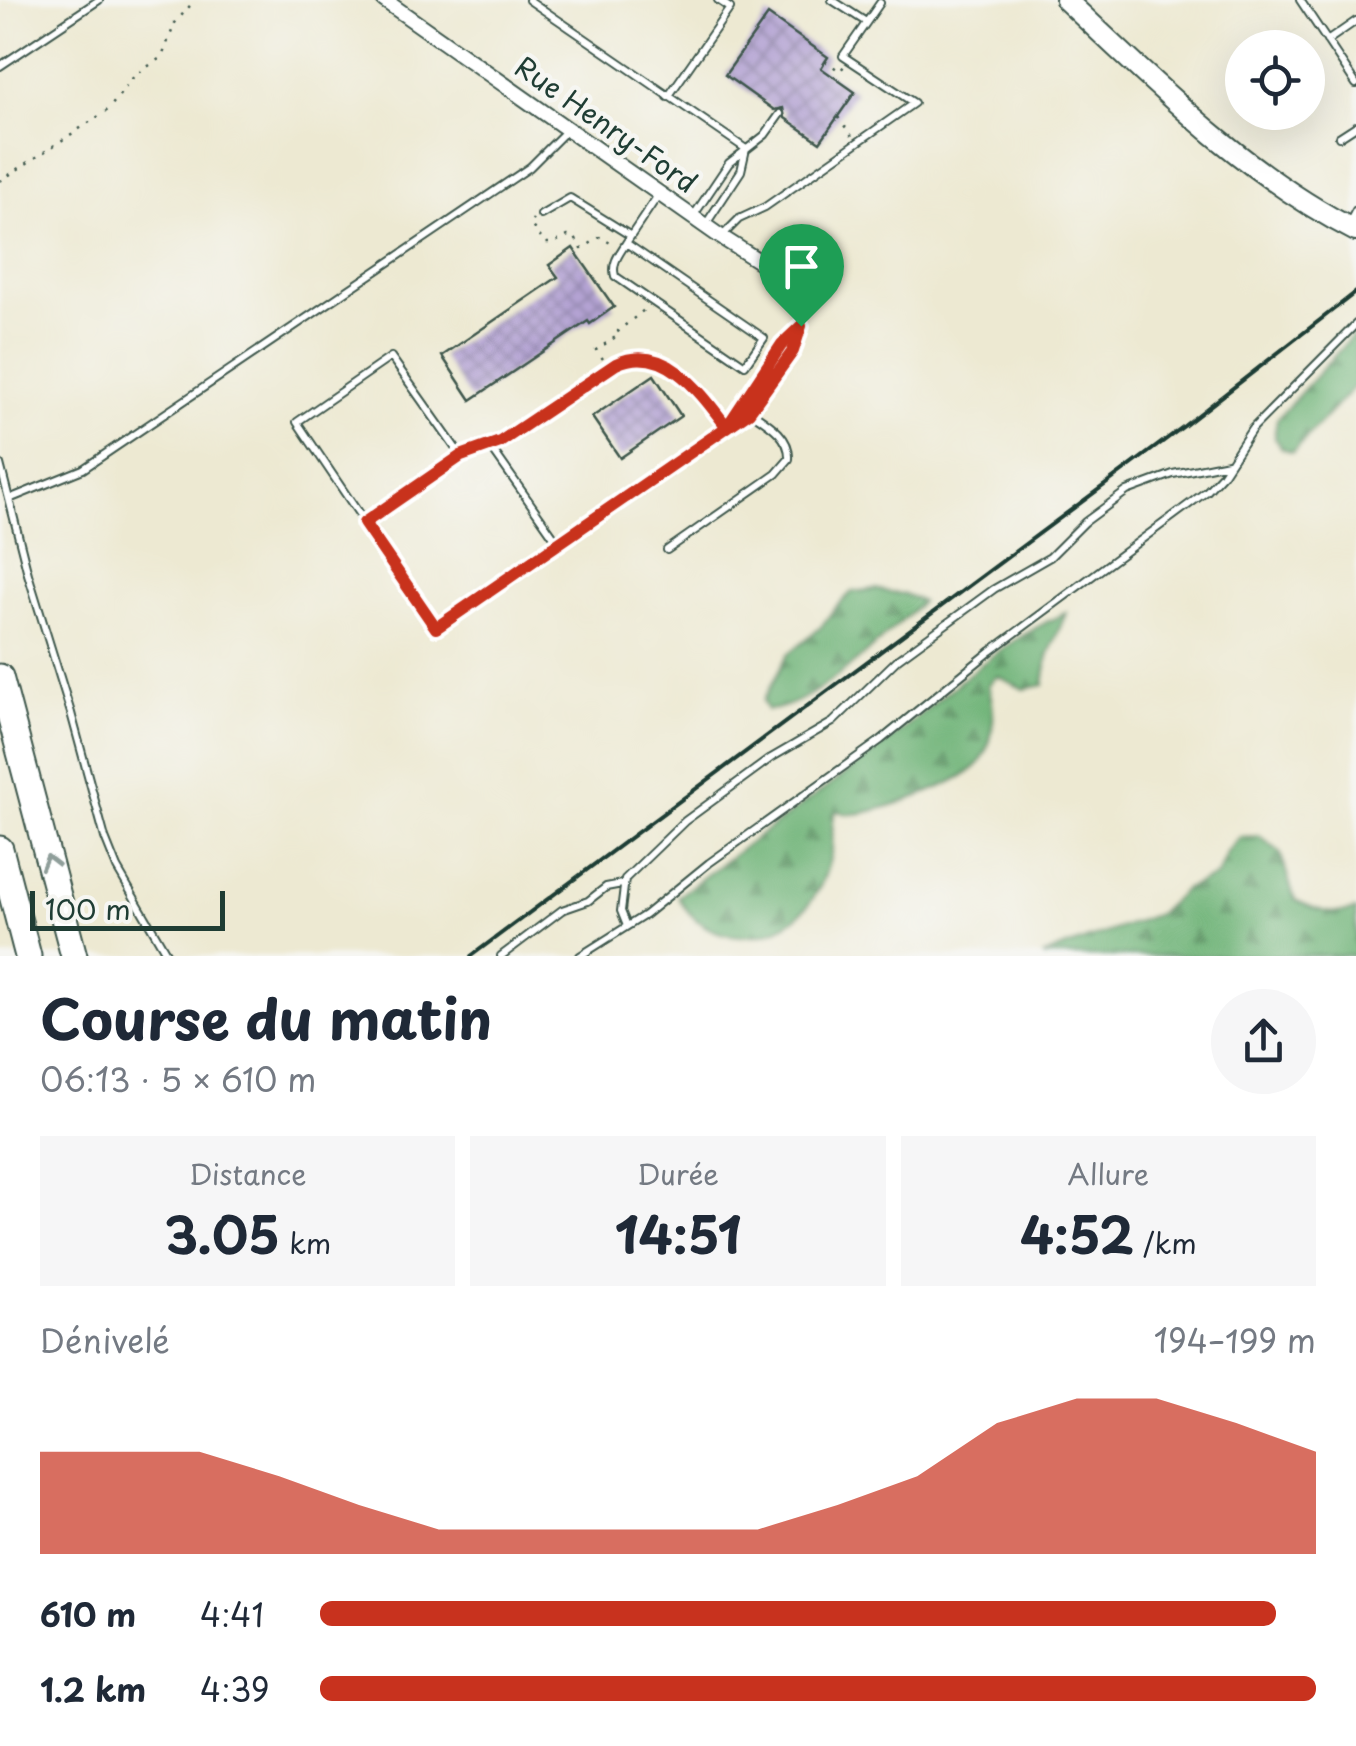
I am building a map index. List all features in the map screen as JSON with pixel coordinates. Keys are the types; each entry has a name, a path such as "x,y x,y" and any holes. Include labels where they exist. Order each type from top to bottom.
{"highway":[{"path":"0,677 74,956"},
{"path":"0,848 28,956"}],"main road":[{"path":"1066,0 1164,91 1252,165 1303,202 1353,222"}],"street":[{"name":"Rue Henry-Ford","path":"384,0 721,236 782,275 806,278"}],"lane":[{"path":"0,66 99,0"},
{"path":"530,0 746,149"},
{"path":"668,96 732,4 718,0"},
{"path":"832,0 866,22"},
{"path":"1300,0 1356,84"},
{"path":"721,236 739,219 765,206 914,103 842,56 880,3"},
{"path":"1327,41 1356,21"},
{"path":"699,221 729,163 765,135 780,114"},
{"path":"1339,138 1356,126"},
{"path":"9,499 96,461 530,168 567,129"},
{"path":"699,221 741,171 746,149"},
{"path":"538,216 570,198 629,240 764,338 745,365 619,280 614,266 629,240 660,193"},
{"path":"461,456 391,356 296,422 436,628 749,412 793,351 807,302 806,278"},
{"path":"580,956 627,926 881,740 1014,633 1068,597 1207,491 1259,421 1356,324"},
{"path":"727,427 782,344 801,326"},
{"path":"364,523 461,456 490,446 609,368 634,357 664,364 700,392 727,427"},
{"path":"667,550 787,463 788,442 740,404"},
{"path":"490,446 559,544"},
{"path":"627,926 621,911 622,884 642,860 686,821 785,748 834,722 898,659 994,589 1050,557 1106,505 1149,481 1229,463"},
{"path":"0,464 105,838 117,868 168,956"},
{"path":"501,956 562,910 588,900 606,887 622,884"}],"path":[{"path":"0,181 108,110 135,75 162,56 176,23 195,0"},
{"path":"826,61 840,71 842,68"},
{"path":"838,117 847,129"},
{"path":"538,216 530,224 542,241 554,243 572,236 582,250"},
{"path":"576,253 600,237 617,247"},
{"path":"609,368 596,350 640,316"}],"green space":[{"path":"1356,332 1356,385 1293,452 1282,448 1274,438 1277,419"},
{"path":"876,589 921,602 870,650 827,683 786,706 767,710 763,701 788,654 821,627 852,592"},
{"path":"1066,613 1048,656 1044,685 1024,689 997,676 988,685 992,733 986,752 973,769 942,787 881,809 852,814 836,811 828,867 813,898 790,922 759,935 730,935 703,925 683,906 678,897 863,761 986,661"},
{"path":"1259,836 1280,852 1295,900 1325,911 1356,910 1356,956 1042,956 1158,914 1185,889 1217,876 1226,854 1240,837"}],"building":[{"path":"768,15 828,57 821,68 855,92 820,142 785,118 783,108 774,110 725,75"},
{"path":"573,248 614,307 471,400 442,356 558,277 549,265"},
{"path":"654,375 681,416 620,458 592,417"}],"railway":[{"path":"471,956 1184,426 1356,292"}],"route":[{"path":"801,326 793,351 749,412 436,628 364,523 461,456 500,442 626,359 643,356 682,375 727,427 782,344 801,326"}]}
